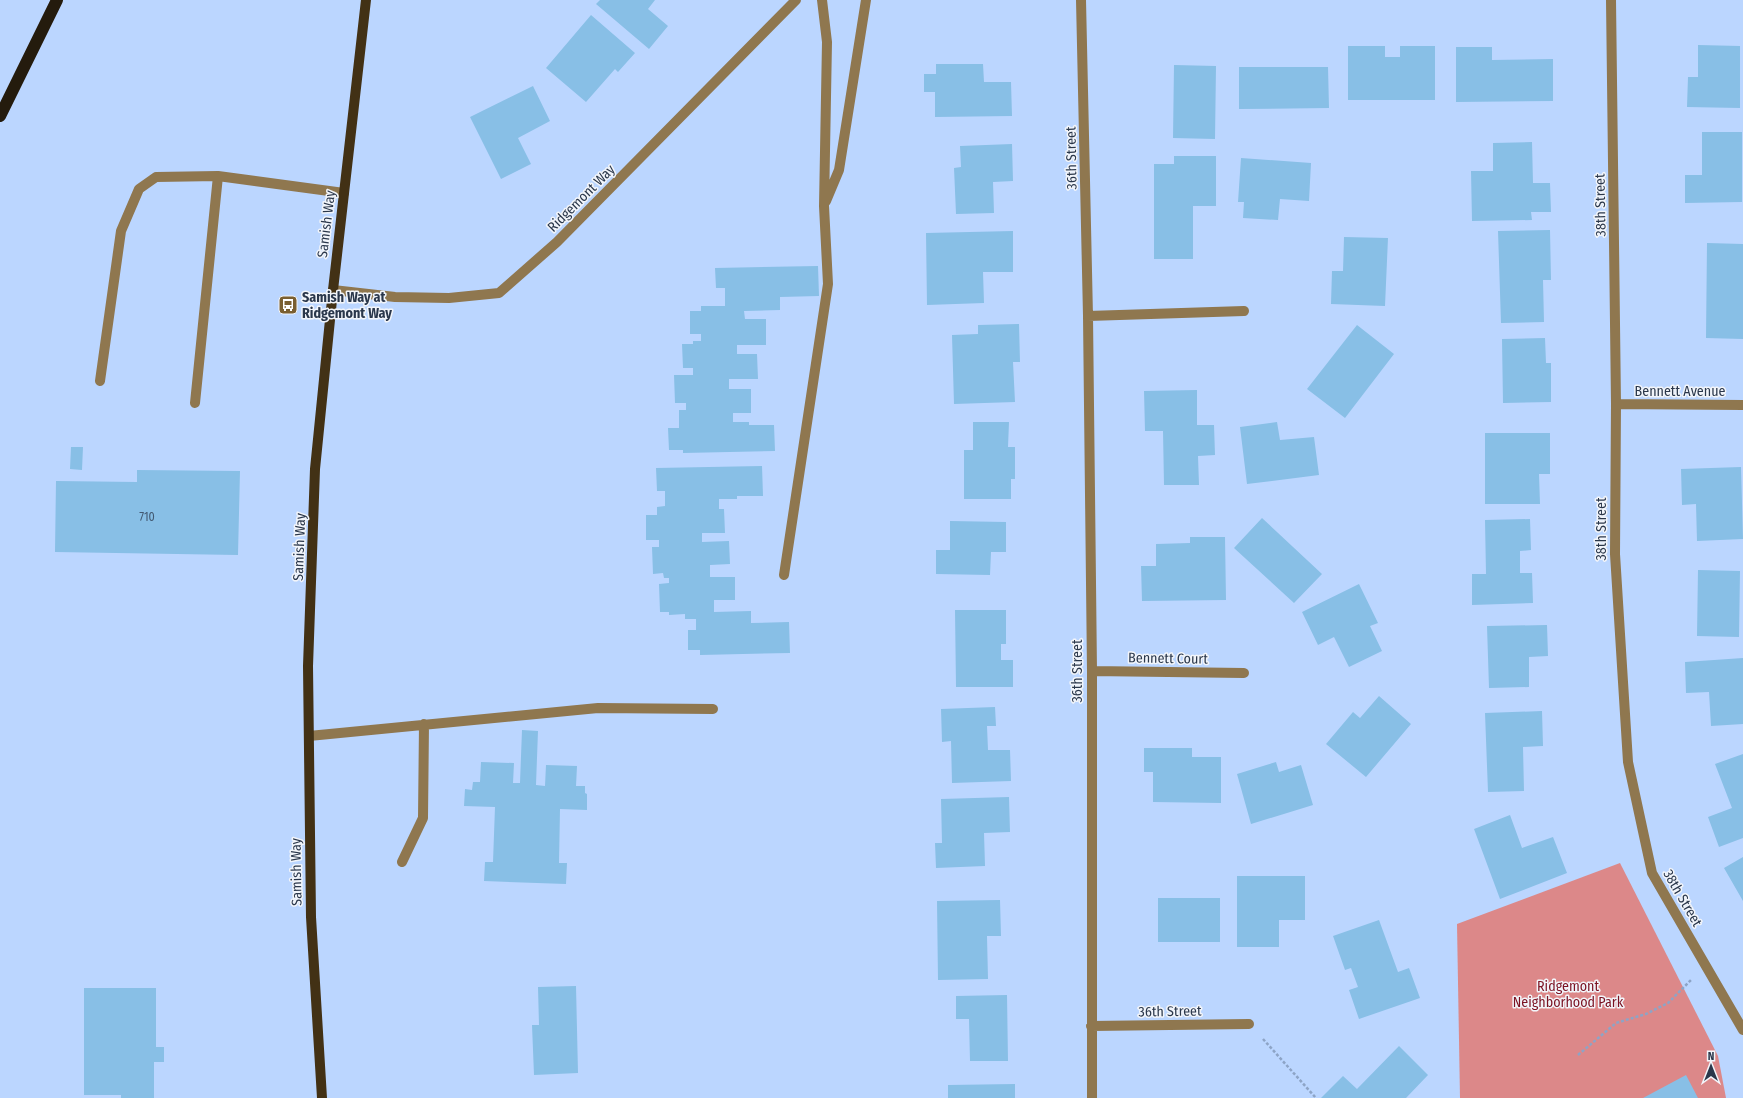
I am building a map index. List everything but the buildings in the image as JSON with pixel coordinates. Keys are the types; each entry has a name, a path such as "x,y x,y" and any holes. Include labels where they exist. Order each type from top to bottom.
{"highway":[{"path":"0,116 57,0"}],"main road":[{"name":"Samish Way","path":"322,1098 311,917 308,666 315,469 333,290 366,0"}],"street":[{"name":"Ridgemont Way","path":"333,290 395,297 449,298 499,293 557,242 796,0"},
{"path":"784,575 828,284 824,206 827,42 822,0"},
{"path":"824,206 840,170 866,0"},
{"name":"36th Street","path":"1081,0 1088,316 1092,671 1092,1098"},
{"name":"38th Street","path":"1611,0 1616,404 1614,554 1628,762 1652,873 1743,1030"},
{"path":"100,381 121,231 138,190 156,177 218,176 344,193"},
{"path":"195,403 218,176"},
{"path":"1088,316 1244,311"},
{"name":"Bennett Avenue","path":"1616,404 1743,405"},
{"name":"Bennett Court","path":"1092,671 1244,673"},
{"path":"309,736 598,708 713,709"},
{"path":"402,862 424,818 424,724"},
{"name":"36th Street","path":"1091,1026 1249,1024"}],"path":[{"path":"1578,1055 1616,1023 1646,1014 1668,1003 1706,965"},
{"path":"1249,1024 1316,1098"}],"green space":[{"name":"Ridgemont Neighborhood Park","path":"1620,863 1718,1056 1726,1098 1460,1098 1457,924"}],"place":[{"name":"Samish Way at Ridgemont Way","path":"288,305"}]}
